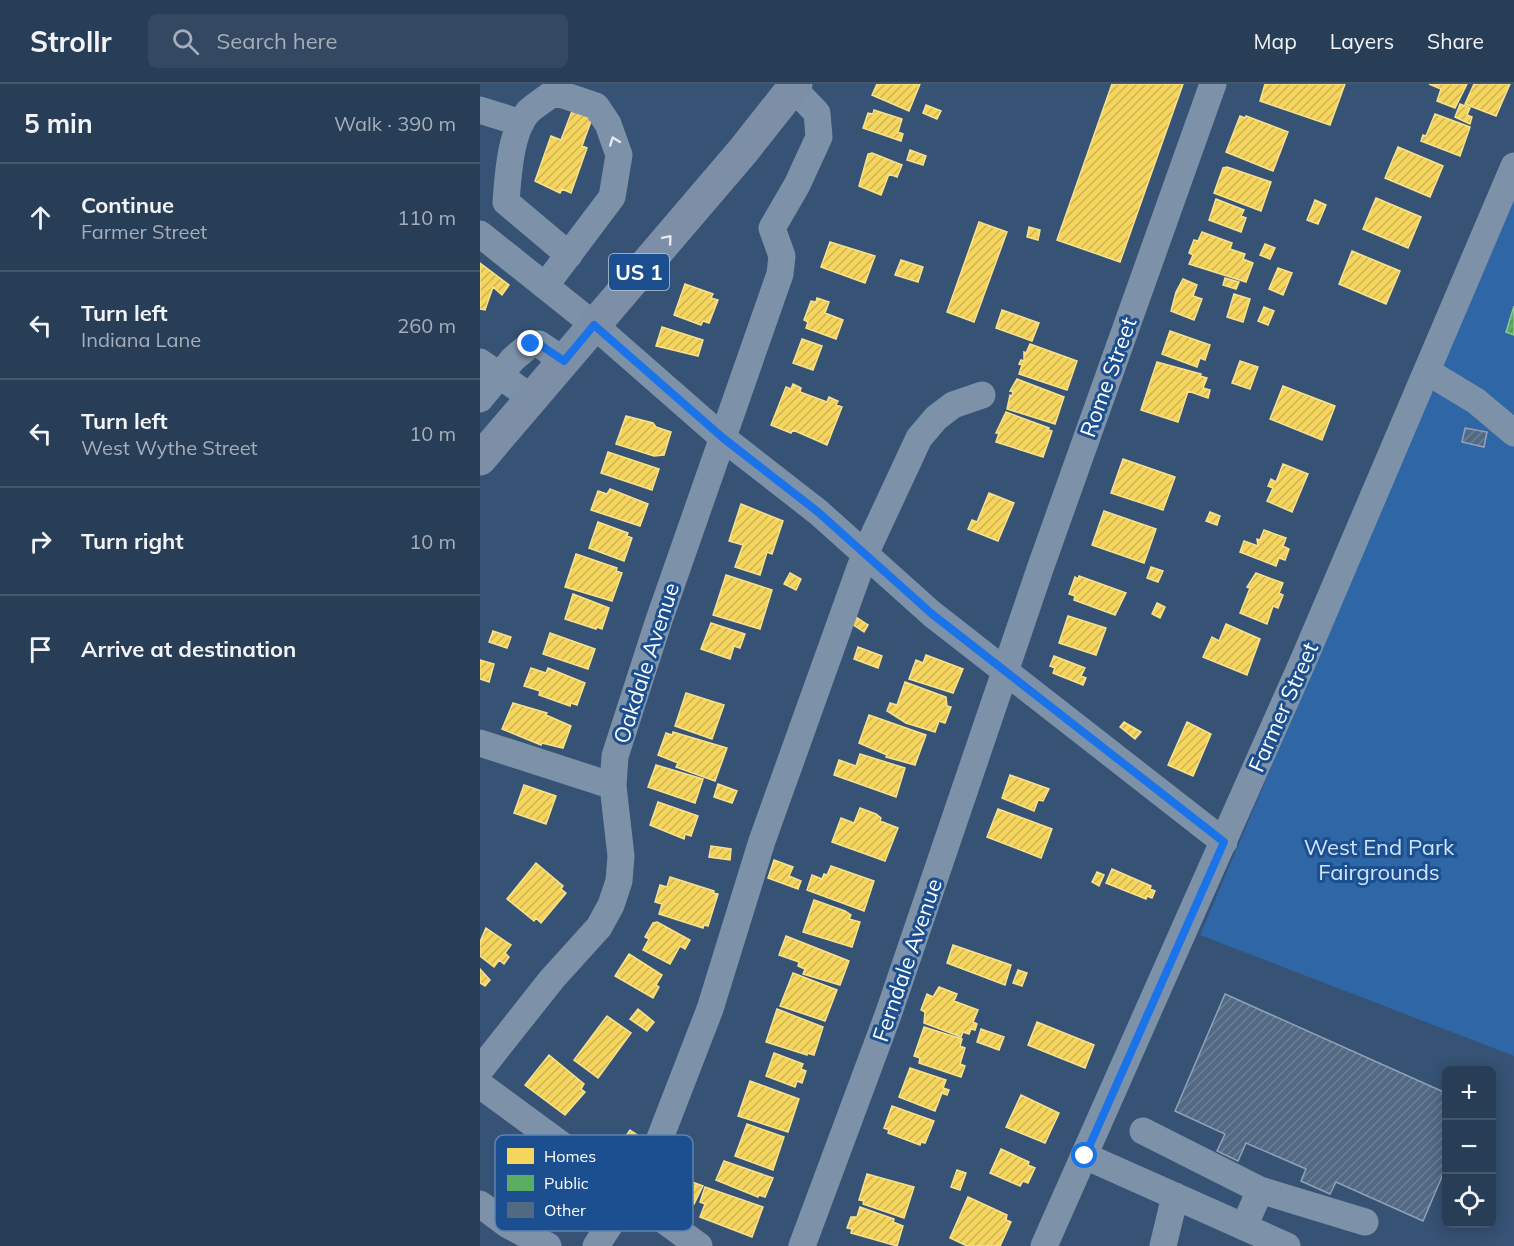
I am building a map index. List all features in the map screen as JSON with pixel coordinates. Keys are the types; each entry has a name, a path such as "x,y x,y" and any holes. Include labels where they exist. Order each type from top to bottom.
{"main road":[{"name":"US 1","path":"484,447 564,361 794,86"}],"street":[{"name":"Rome Street","path":"1006,671 1213,84"},
{"name":"Oakdale Avenue","path":"480,1070 552,979 599,927 611,905 619,881 621,856 613,786 615,756 659,620 780,274 782,256 772,228 797,184 819,137 817,113 794,86"},
{"path":"545,286 569,255 612,198 619,155 608,124 596,106 554,92 528,113 522,123 509,165 506,202 569,255"},
{"path":"480,110 522,123"},
{"name":"Farmer Street","path":"1044,1246 1224,842 1428,372 1514,166"},
{"path":"480,234 594,325 723,438 818,512 932,614 1224,842"},
{"path":"480,399 491,368 513,359 531,344 539,344 564,361"},
{"path":"491,368 532,398"},
{"path":"1428,372 1476,400 1514,433"},
{"path":"658,1135 710,1010 770,819 865,554 919,438 936,418 954,405 982,395"},
{"name":"Ferndale Avenue","path":"802,1246 888,1015 1006,671"},
{"path":"480,742 613,786"},
{"path":"480,1086 546,1135"},
{"path":"1143,1131 1260,1190 1365,1222"},
{"path":"1085,1156 1287,1246"},
{"path":"1244,1227 1260,1190"},
{"path":"1163,1246 1175,1196"},
{"path":"480,1204 495,1215"},
{"path":"519,1231 548,1246"},
{"path":"596,1246 607,1231"},
{"path":"678,1231 699,1246"}],"green space":[{"name":"West End Park Fairgrounds","path":"1514,195 1514,1056 1200,935"}],"building: Homes":[{"path":"877,84 920,84 909,111 872,95"},
{"path":"1112,84 1183,84 1120,262 1057,240"},
{"path":"1265,84 1345,84 1330,125 1260,101"},
{"path":"1429,84 1467,84 1455,108 1437,101 1441,89"},
{"path":"1474,84 1510,84 1496,116 1465,104"},
{"path":"1460,104 1470,108 1467,115 1472,117 1470,124 1455,117"},
{"path":"926,105 941,111 937,119 923,113"},
{"path":"574,106 594,113 582,146 587,148 571,193 562,189 560,193 535,181 551,136 561,140"},
{"path":"874,110 902,119 898,132 903,134 901,141 863,128 868,113 873,114"},
{"path":"1435,114 1470,127 1460,156 1421,141 1423,135 1426,136"},
{"path":"1240,116 1245,118 1246,116 1288,132 1273,171 1226,152"},
{"path":"1398,147 1443,166 1430,197 1385,178"},
{"path":"910,150 926,156 923,165 907,160"},
{"path":"872,153 902,165 897,177 889,174 881,195 859,186 868,154"},
{"path":"1227,167 1271,182 1261,211 1214,193 1223,168"},
{"path":"1376,198 1421,217 1408,248 1363,229"},
{"path":"1216,199 1244,210 1241,216 1246,218 1241,232 1209,220"},
{"path":"1315,200 1326,205 1318,224 1307,220"},
{"path":"979,222 1007,232 974,322 947,312"},
{"path":"1029,227 1040,230 1038,240 1027,237"},
{"path":"1202,232 1232,243 1230,249 1245,254 1243,259 1253,263 1246,282 1189,264 1193,255 1189,253 1194,240 1198,241"},
{"path":"830,242 875,256 865,283 821,267"},
{"path":"1265,244 1275,248 1270,259 1260,255"},
{"path":"1352,251 1400,271 1386,304 1339,284"},
{"path":"901,260 923,267 918,282 895,275"},
{"path":"480,263 509,285 502,295 493,287 485,310 480,309"},
{"path":"1278,268 1292,273 1283,295 1269,289"},
{"path":"1225,278 1239,282 1236,289 1223,285"},
{"path":"1183,279 1197,285 1193,296 1202,299 1194,320 1171,311 1176,292"},
{"path":"685,284 713,294 711,298 718,300 709,323 703,321 701,325 674,315"},
{"path":"1234,294 1250,299 1243,322 1227,317"},
{"path":"817,298 829,302 825,313 843,320 836,339 806,328 808,322 804,320 811,301 816,302"},
{"path":"1264,307 1274,311 1268,325 1258,321"},
{"path":"1002,310 1039,323 1032,341 996,328"},
{"path":"662,327 703,340 698,356 656,346"},
{"path":"1170,331 1210,345 1205,360 1200,358 1197,367 1162,354"},
{"path":"802,339 822,346 813,370 793,363"},
{"path":"1030,344 1077,361 1067,390 1019,374 1022,365 1019,364 1021,360 1024,361 1024,352 1026,353"},
{"path":"1240,361 1258,367 1250,389 1232,383"},
{"path":"1157,362 1201,374 1200,376 1207,378 1203,388 1210,390 1208,398 1188,391 1178,422 1141,410"},
{"path":"1017,379 1064,397 1055,424 1007,409 1010,395 1012,396 1013,392 1010,391"},
{"path":"793,384 801,388 800,392 827,402 829,397 838,401 836,405 842,407 827,445 793,430 791,433 771,425 786,387 791,389"},
{"path":"1283,386 1335,406 1322,440 1270,419"},
{"path":"1006,412 1052,431 1043,457 996,442 999,433 996,433"},
{"path":"626,416 653,423 656,427 671,432 664,455 654,456 616,444"},
{"path":"608,452 659,469 652,490 601,473"},
{"path":"1123,459 1175,477 1163,510 1111,493"},
{"path":"1283,464 1308,474 1292,512 1267,501 1273,488 1268,486 1271,479 1276,482"},
{"path":"610,489 648,504 640,526 591,510 598,491 607,494"},
{"path":"989,493 1014,503 998,541 968,529 972,520 977,522"},
{"path":"741,504 783,521 772,554 767,552 760,575 735,567 743,545 729,541"},
{"path":"1104,511 1156,529 1144,563 1092,545"},
{"path":"1210,512 1220,516 1217,525 1206,521"},
{"path":"598,522 628,533 627,536 632,538 624,561 589,548"},
{"path":"1264,530 1286,538 1283,546 1289,549 1285,560 1279,558 1276,566 1240,552 1244,541 1258,546 1257,539 1260,540"},
{"path":"576,554 617,568 616,571 622,573 612,601 565,587"},
{"path":"1151,567 1163,571 1158,582 1147,578"},
{"path":"790,573 801,579 796,590 784,584"},
{"path":"1256,573 1283,583 1279,593 1283,595 1278,608 1273,606 1267,624 1240,613 1250,588 1247,587"},
{"path":"726,575 772,590 760,629 713,615"},
{"path":"1079,576 1126,593 1115,615 1074,600 1075,596 1069,594 1075,577 1078,579"},
{"path":"573,594 609,608 602,629 565,619"},
{"path":"1157,603 1165,607 1160,618 1152,614"},
{"path":"1068,616 1106,628 1096,655 1059,643"},
{"path":"856,617 868,625 864,632 852,624"},
{"path":"711,623 745,634 740,648 734,646 730,659 701,649"},
{"path":"1226,624 1260,639 1247,675 1203,657 1212,637 1219,641"},
{"path":"493,631 511,637 507,648 489,642"},
{"path":"550,633 595,649 588,669 543,654"},
{"path":"858,647 882,656 878,668 854,659"},
{"path":"926,655 963,669 953,693 909,679 916,660 923,663"},
{"path":"1054,656 1085,668 1081,676 1086,678 1083,685 1053,673 1055,668 1050,666"},
{"path":"480,660 494,664 489,682 480,679"},
{"path":"531,668 546,673 548,668 585,683 577,705 571,703 570,706 539,695 540,691 524,686"},
{"path":"905,682 946,697 947,706 951,707 945,723 939,721 935,732 906,723 887,711 890,703 897,705"},
{"path":"686,693 724,705 712,739 675,726"},
{"path":"513,703 547,713 546,715 571,726 563,748 542,743 541,745 502,729"},
{"path":"869,715 926,735 915,765 886,757 887,755 859,743"},
{"path":"1124,722 1141,732 1135,739 1120,727"},
{"path":"1187,722 1211,734 1193,776 1168,765"},
{"path":"673,732 727,748 715,781 676,767 678,763 658,755 666,733 672,735"},
{"path":"860,754 905,768 896,797 834,775 839,760 856,766"},
{"path":"656,765 703,779 695,803 648,787"},
{"path":"1010,775 1049,789 1043,801 1038,800 1034,811 1002,798"},
{"path":"718,784 737,791 732,803 714,797"},
{"path":"524,785 556,796 546,824 514,813"},
{"path":"658,802 698,816 691,836 685,834 684,839 650,825"},
{"path":"860,808 876,814 881,818 880,821 898,828 885,861 832,842 841,818 854,823"},
{"path":"998,809 1052,829 1041,858 987,837"},
{"path":"711,846 731,849 730,860 709,857"},
{"path":"774,860 793,867 789,876 801,881 798,889 768,878"},
{"path":"536,863 563,886 561,889 566,893 541,923 536,918 534,921 507,899"},
{"path":"831,866 874,881 864,911 807,890 812,875 822,879 824,874 827,875"},
{"path":"1112,869 1151,886 1150,889 1155,891 1152,898 1147,896 1146,899 1106,883"},
{"path":"1097,872 1104,875 1099,886 1092,882"},
{"path":"670,877 718,894 708,926 704,925 703,928 659,914 662,904 655,902 660,885 667,887"},
{"path":"814,900 845,911 851,915 849,919 860,922 852,947 803,932"},
{"path":"657,922 690,940 685,949 680,946 670,964 643,950 649,939 645,937 653,923"},
{"path":"486,928 511,945 505,953 509,957 504,964 499,960 494,967 480,956 480,942"},
{"path":"786,936 849,961 840,985 803,974 805,969 798,966 799,962 779,955"},
{"path":"953,945 1011,965 1005,985 947,963"},
{"path":"629,954 662,975 656,985 659,987 653,998 615,976"},
{"path":"480,969 490,980 485,986 480,983"},
{"path":"1018,970 1027,973 1022,986 1013,983"},
{"path":"793,973 837,990 825,1021 780,1006"},
{"path":"939,987 957,994 954,1001 978,1010 973,1022 977,1024 975,1030 971,1029 969,1034 963,1032 961,1037 924,1023 925,1012 921,1010 927,994 933,997"},
{"path":"638,1009 654,1022 647,1031 630,1019"},
{"path":"777,1009 823,1027 814,1055 807,1053 807,1055 766,1042"},
{"path":"607,1016 631,1033 598,1078 574,1060"},
{"path":"1037,1022 1094,1045 1085,1068 1028,1045"},
{"path":"924,1027 962,1039 960,1046 965,1048 960,1064 965,1066 961,1077 919,1063 920,1058 914,1056"},
{"path":"981,1029 1004,1037 999,1050 977,1042"},
{"path":"774,1053 803,1064 801,1069 806,1071 802,1083 797,1081 795,1087 766,1076"},
{"path":"549,1055 584,1084 581,1089 585,1092 565,1115 525,1085"},
{"path":"910,1068 946,1080 943,1088 949,1090 947,1095 942,1093 935,1111 899,1097"},
{"path":"750,1081 799,1099 788,1132 738,1116"},
{"path":"1021,1095 1059,1113 1045,1143 1006,1127"},
{"path":"892,1106 934,1121 925,1143 921,1142 920,1145 888,1133 889,1130 884,1128"},
{"path":"747,1124 784,1137 773,1170 735,1156"},
{"path":"630,1130 638,1135 627,1135"},
{"path":"1001,1149 1029,1162 1028,1165 1035,1168 1028,1183 1023,1181 1020,1186 990,1173"},
{"path":"724,1161 773,1178 765,1197 759,1195 758,1197 716,1180"},
{"path":"957,1170 966,1173 960,1190 951,1187"},
{"path":"867,1174 914,1187 904,1218 863,1204 864,1201 859,1200"},
{"path":"693,1182 703,1186 693,1204"},
{"path":"705,1187 763,1207 752,1237 700,1217 705,1204 700,1202"},
{"path":"968,1197 1007,1215 1006,1220 1011,1222 1000,1246 967,1246 950,1238"},
{"path":"860,1207 894,1219 893,1222 903,1226 897,1246 851,1233 852,1229 847,1228 851,1217 857,1217"}],"building: Public":[{"path":"1514,306 1514,335 1506,332"}],"building: Other":[{"path":"1465,428 1487,432 1484,447 1462,442"},
{"path":"1225,994 1442,1091 1442,1176 1423,1221 1336,1182 1330,1194 1301,1181 1306,1169 1246,1143 1238,1161 1217,1151 1225,1134 1175,1111"}],"route":[{"path":"531,344 539,344 564,361 594,325 723,438 818,512 932,614 1224,842 1085,1156"}]}
